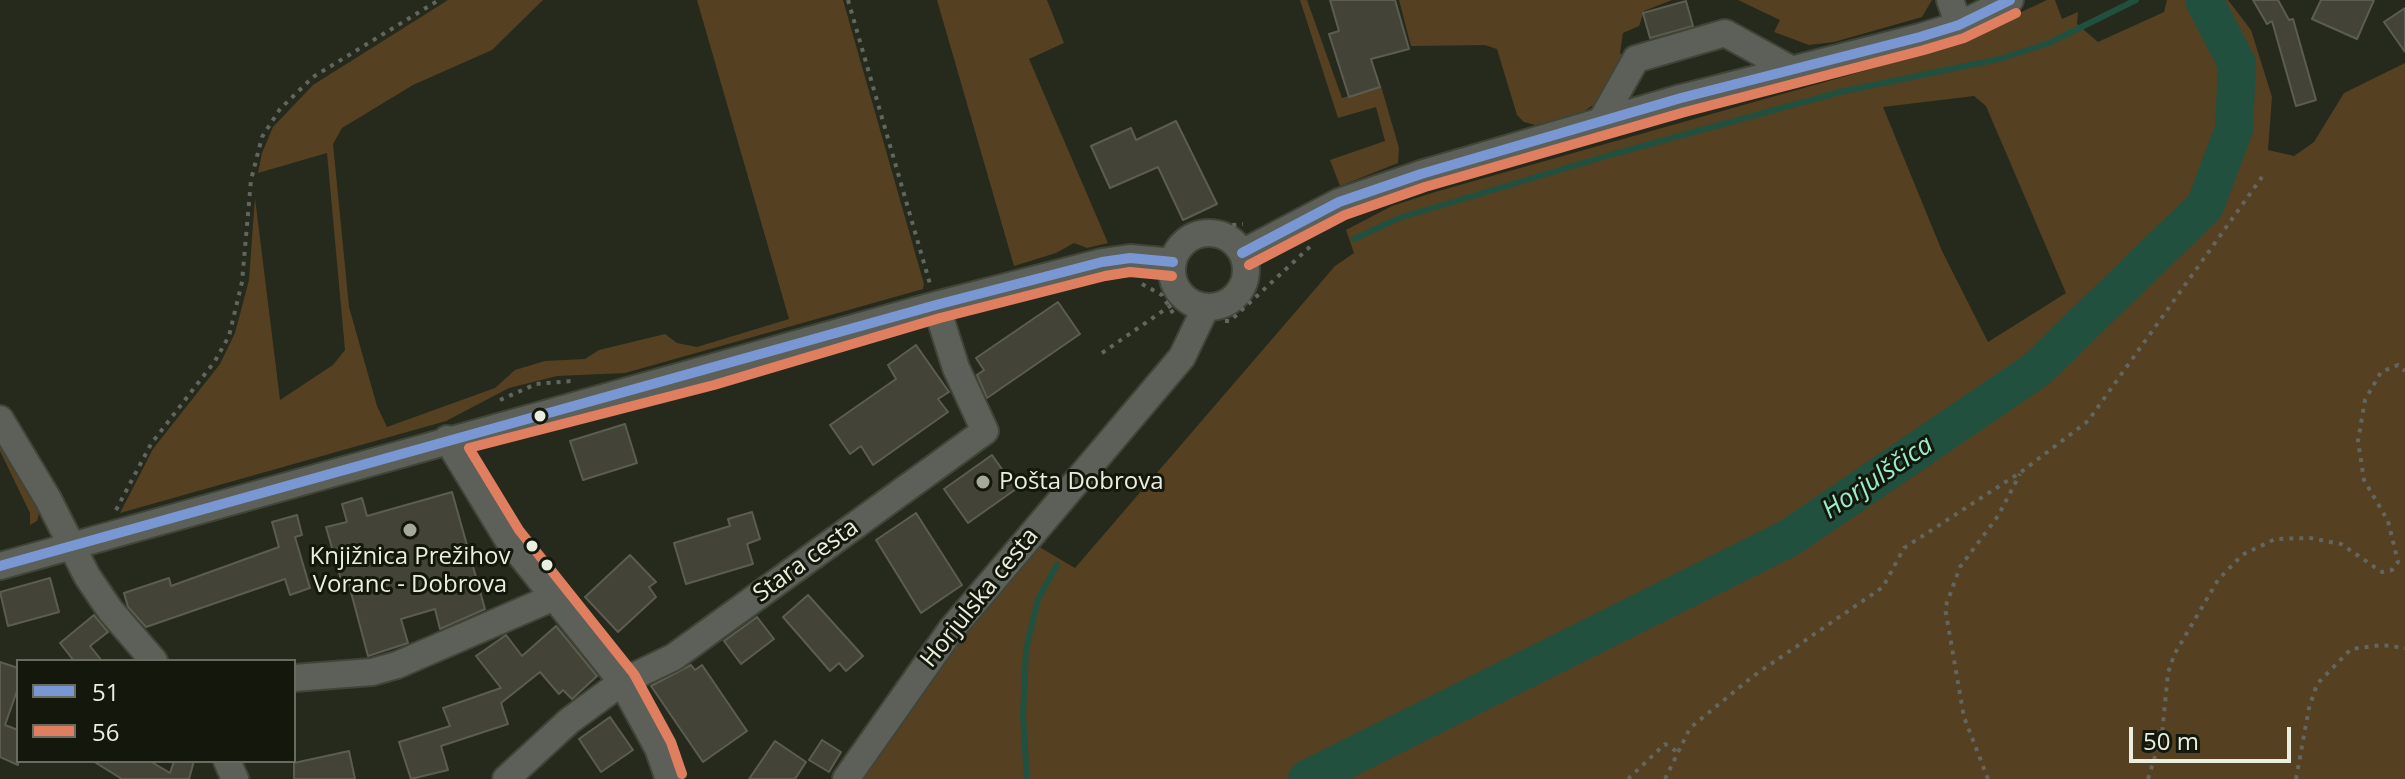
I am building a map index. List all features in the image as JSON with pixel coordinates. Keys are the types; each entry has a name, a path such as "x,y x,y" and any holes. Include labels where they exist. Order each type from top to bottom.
{"street":[{"path":"1242,253 1339,202 1600,123 1792,70 1954,12 2010,0"},
{"path":"1600,123 1636,59 1725,33 1792,70"},
{"path":"1198,235 1223,236 1242,253 1246,266 1240,291 1219,306 1190,308 1176,287 1173,262 1178,250 1198,235"},
{"path":"0,566 447,439 711,371 936,305 1102,262 1130,258 1173,262"},
{"name":"Stara cesta","path":"506,779 569,721 622,682 674,657 985,431 956,368 936,305"},
{"name":"Horjulska cesta","path":"846,779 951,630 1182,357 1190,308"},
{"path":"0,419 110,610 152,659"},
{"path":"447,439 507,538 622,682 658,748 669,779"},
{"path":"296,678 372,672 397,665 552,598"}],"path":[{"path":"102,539 151,444 215,361 229,336 242,282 251,180 262,137 280,109 313,77 439,0"},
{"path":"848,0 936,305"},
{"path":"1665,779 1676,751 1690,728 1752,677 1883,587 1904,548 2021,472 2088,421 2262,177"},
{"path":"1137,281 1190,308 1230,321 1274,277 1324,235"},
{"path":"1102,353 1190,308"},
{"path":"2148,779 2162,734 2168,673 2174,655 2218,580 2242,555 2275,539 2310,538 2341,544 2382,572 2392,570 2398,562 2388,521 2364,480 2358,441 2365,400 2381,372 2398,365 2405,371"},
{"path":"1988,779 1964,717 1945,608 1960,567 1998,516 2021,472"},
{"path":"2296,779 2309,708 2324,676 2351,649 2382,645 2405,648"},
{"path":"1628,779 1665,744 1676,751"}],"shaded area":[{"path":"448,0 543,0 492,50 413,85 342,128 333,144 349,307 377,406 387,427 495,388 515,370 545,361 585,359 599,350 665,334 677,343 697,347 789,319 697,0 843,0 923,289 625,373 557,376 509,388 446,421 120,513 153,449 220,364 235,333 249,280 255,198 280,400 333,365 345,350 327,153 258,173 262,153 273,127 313,85"},
{"path":"937,0 1047,0 1064,43 1029,59 1108,243 1087,248 1074,243 1056,253 1014,266"},
{"path":"1300,0 1307,0 1342,98 1381,86 1399,148 1398,163 1340,186 1330,160 1385,141 1376,107 1338,118"},
{"path":"1399,0 1672,0 1644,11 1639,26 1623,33 1620,53 1623,56 1601,100 1578,115 1536,125 1524,122 1517,115 1497,49 1485,45 1411,46"},
{"path":"1738,0 1932,0 1922,17 1834,42 1809,45 1774,32 1780,20"},
{"path":"2047,0 2055,0 2062,19 2078,12 2077,24 2098,42 2164,12 2167,0 2228,0 2251,30 2272,97 2268,150 2294,156 2314,142 2344,93 2405,63 2405,779 856,779 906,706 1036,545 1075,568 1335,266 1354,253 1346,230 1392,206 1435,192 1942,49","holes":["1974,96 1986,106 2066,293 1988,342 1942,251 1883,107"]},
{"path":"0,439 41,506 37,521 30,525 30,513 0,451"}],"building":[{"path":"1330,0 1395,0 1409,49 1371,59 1380,87 1349,97 1329,34 1339,31"},
{"path":"2253,0 2278,0 2289,20 2293,19 2316,100 2296,106 2272,21 2267,24"},
{"path":"2321,0 2374,0 2357,39 2312,19"},
{"path":"1686,1 1693,26 1650,38 1643,13"},
{"path":"2405,8 2405,52 2384,22"},
{"path":"1176,121 1217,204 1183,220 1158,167 1110,188 1091,146 1131,128 1136,140"},
{"path":"1058,302 1080,334 987,398 977,375 984,370 976,358"},
{"path":"916,345 949,392 938,399 948,412 873,465 861,446 850,454 830,425 896,379 888,365"},
{"path":"625,424 637,463 583,480 570,441"},
{"path":"992,455 1016,489 968,523 944,489"},
{"path":"452,492 485,609 440,629 435,609 401,619 408,643 368,656 348,581 342,583 326,527 347,522 342,504 362,498 367,516"},
{"path":"752,512 760,539 747,544 753,564 686,584 674,543 730,526 728,519"},
{"path":"916,513 962,585 921,613 876,540"},
{"path":"297,515 302,535 295,537 310,588 290,595 285,579 146,627 128,607 124,593 169,578 171,586 279,547 272,522"},
{"path":"630,555 656,582 649,587 656,597 618,632 585,597"},
{"path":"50,578 59,612 8,626 0,592"},
{"path":"808,595 863,656 846,671 839,663 830,671 783,617"},
{"path":"94,615 108,632 90,646 100,659 72,659 60,643"},
{"path":"757,617 774,639 741,664 724,641"},
{"path":"556,626 597,676 572,699 563,690 559,694 540,672 501,703 508,724 441,746 448,770 411,779 399,742 450,726 443,708 501,688 476,656 506,635 522,656"},
{"path":"0,662 16,667 16,694 5,725 16,729 18,765 0,757"},
{"path":"691,665 695,670 702,665 747,731 703,762 651,686"},
{"path":"610,717 633,750 601,772 579,739"},
{"path":"822,740 841,752 829,772 809,760"},
{"path":"775,741 806,762 795,779 749,779"},
{"path":"349,751 355,779 294,779 296,763"},
{"path":"96,763 153,763 170,773 173,763 193,763 189,779 122,779"}],"waterway":[{"path":"1354,239 1399,218 1610,155 1840,92 1999,59 2049,43 2136,0"},
{"name":"Horjulščica","path":"1307,779 1789,538 2036,370 2205,206 2234,129 2237,64 2204,0"},
{"path":"1027,779 1023,715 1026,649 1038,599 1057,565"}],"transit line":[{"name":"51","path":"1242,253 1339,202 1421,174 1681,98 1920,37 1959,25 2010,0"},
{"name":"56","path":"1249,265 1345,215 1425,187 1685,112 1924,50 1964,38 2016,13"},
{"name":"51","path":"0,566 936,305 1102,262 1130,258 1173,262"},
{"name":"56","path":"682,774 671,742 634,674 519,530 469,448 714,385 940,318 1105,276 1130,272 1172,276"}],"place":[{"name":"Pošta Dobrova","path":"983,482"},
{"name":"Knjižnica Prežihov Voranc - Dobrova","path":"410,530"}]}
